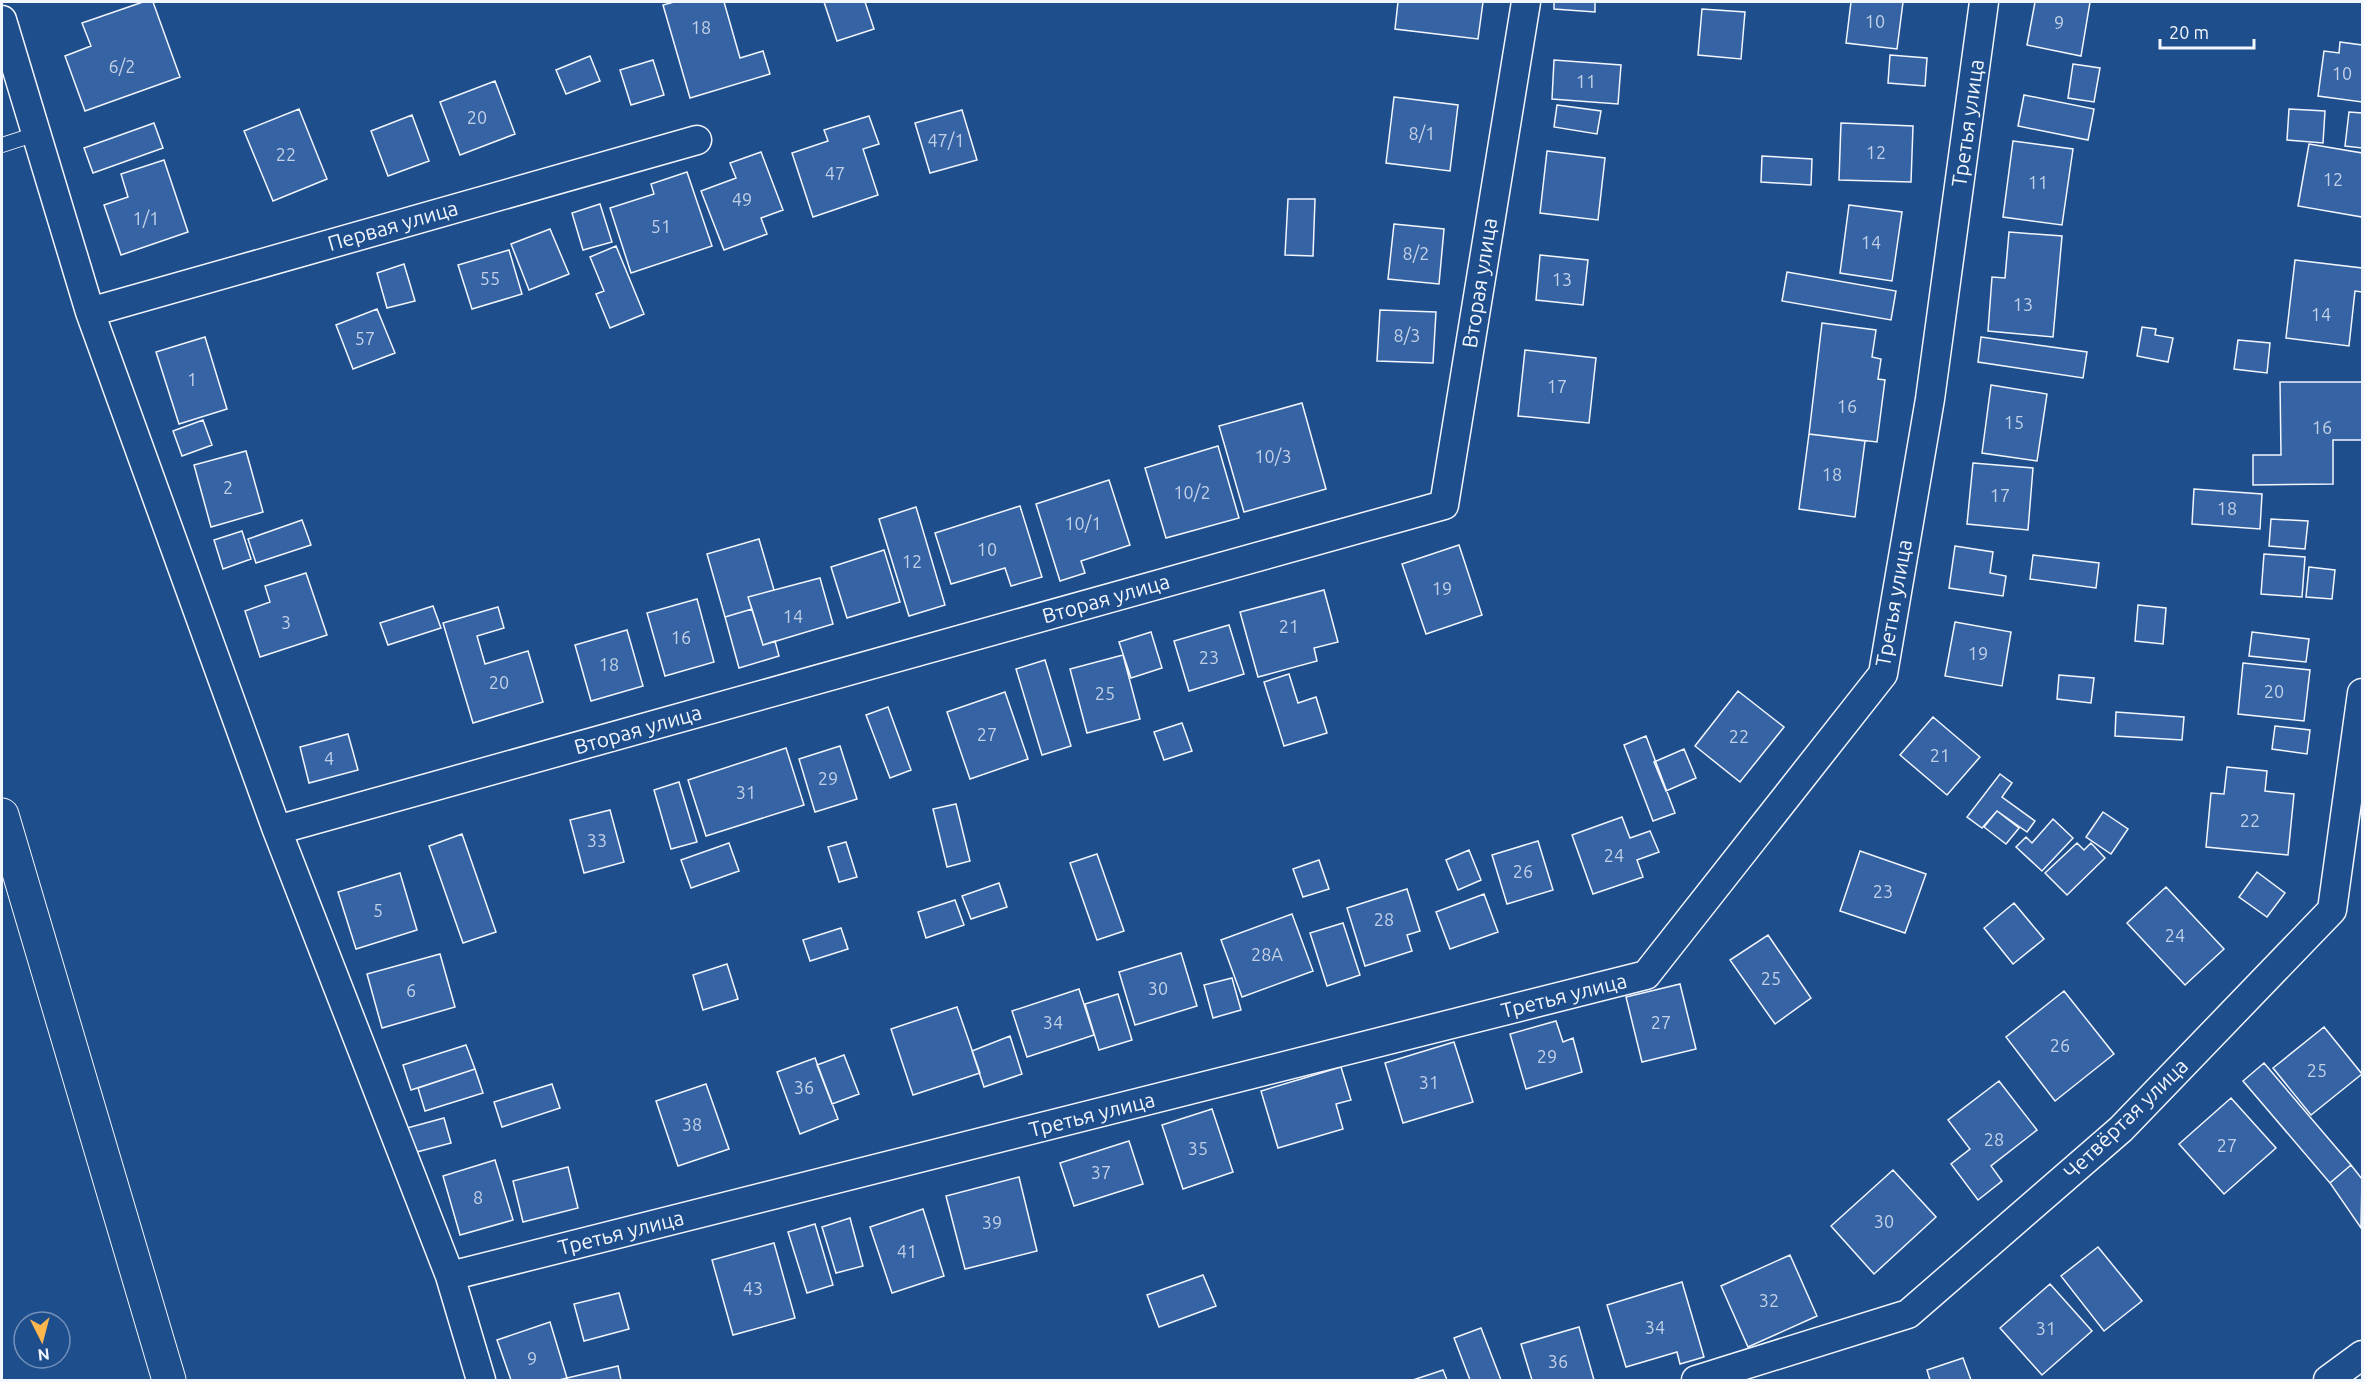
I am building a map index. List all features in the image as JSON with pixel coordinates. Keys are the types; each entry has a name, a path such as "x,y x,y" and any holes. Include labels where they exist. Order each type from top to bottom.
{"main road":[{"path":"2,815 169,1380"}],"street":[{"name":"Вторая улица","path":"277,830 1444,505 1526,2"},
{"name":"Третья улица","path":"450,1276 1646,975 1883,674 1930,399 1984,2"},
{"path":"2,20 90,312 277,830 450,1276 481,1380"},
{"name":"Первая улица","path":"90,312 697,140"},
{"name":"Четвёртая улица","path":"1696,1380 1908,1314 2121,1129 2332,910 2362,693"},
{"path":"2328,1380 2362,1355"}],"lane":[{"path":"2,145 36,134"}],"building":[{"path":"143,2 153,2 180,77 85,111 65,56 91,46 82,23"},
{"path":"674,2 724,2 740,58 763,51 770,74 690,98 663,5"},
{"path":"824,2 865,2 874,29 837,41"},
{"path":"1398,2 1483,2 1478,39 1395,29"},
{"path":"1554,2 1595,2 1595,12 1554,9"},
{"path":"1851,2 1903,2 1897,49 1846,43"},
{"path":"2035,2 2090,2 2081,56 2027,45"},
{"path":"1702,9 1745,12 1741,59 1698,55"},
{"path":"2340,42 2362,45 2362,102 2318,96 2324,51 2339,53"},
{"path":"1890,55 1927,58 1925,86 1888,83"},
{"path":"590,56 600,81 566,94 556,70"},
{"path":"653,60 664,95 631,105 620,70"},
{"path":"1554,60 1621,65 1618,104 1552,99"},
{"path":"2073,64 2100,68 2094,102 2068,98"},
{"path":"495,81 515,134 460,155 440,102"},
{"path":"2024,95 2094,109 2088,140 2018,126"},
{"path":"1394,97 1458,105 1450,171 1386,163"},
{"path":"1557,105 1601,111 1597,134 1554,127"},
{"path":"299,109 327,179 273,201 244,131"},
{"path":"2289,109 2325,111 2323,143 2287,140"},
{"path":"962,110 977,160 930,173 915,123"},
{"path":"2349,112 2362,113 2362,148 2345,146"},
{"path":"412,115 429,161 388,176 371,131"},
{"path":"869,116 879,144 863,149 878,195 813,217 792,153 828,141 824,130"},
{"path":"154,123 163,148 93,173 84,148"},
{"path":"1841,123 1913,126 1911,182 1839,180"},
{"path":"2013,141 2073,149 2062,225 2003,217"},
{"path":"2309,144 2362,153 2362,217 2298,206"},
{"path":"1547,151 1605,158 1598,220 1540,213"},
{"path":"761,152 783,210 761,218 767,234 724,250 701,191 736,178 730,163"},
{"path":"1762,156 1812,159 1811,185 1761,182"},
{"path":"164,160 188,232 121,255 104,205 128,197 121,174"},
{"path":"687,172 712,246 631,273 610,208 654,194 651,184"},
{"path":"1288,199 1315,199 1313,256 1285,255"},
{"path":"600,204 612,242 583,250 572,213"},
{"path":"1849,205 1902,212 1892,281 1840,273"},
{"path":"1394,224 1444,229 1439,284 1388,279"},
{"path":"550,229 569,274 529,290 511,244"},
{"path":"2009,232 2062,236 2053,337 1988,331 1992,277 2005,278"},
{"path":"616,246 644,314 610,328 596,294 604,291 590,257"},
{"path":"509,250 522,294 472,309 458,265"},
{"path":"1540,255 1588,260 1583,305 1536,300"},
{"path":"2295,260 2362,268 2362,292 2355,291 2349,346 2286,338"},
{"path":"404,264 415,301 387,308 377,273"},
{"path":"1787,272 1896,291 1891,320 1782,301"},
{"path":"377,309 395,353 353,369 336,325"},
{"path":"1380,310 1436,312 1433,363 1377,361"},
{"path":"1822,323 1876,330 1872,357 1881,359 1878,379 1885,380 1877,442 1809,434"},
{"path":"2142,327 2156,329 2155,335 2173,338 2168,362 2137,356"},
{"path":"205,337 227,409 179,424 156,352"},
{"path":"1981,337 2087,352 2083,378 1978,362"},
{"path":"2238,340 2270,343 2267,373 2234,369"},
{"path":"1525,350 1596,358 1589,423 1518,416"},
{"path":"2280,382 2362,382 2362,440 2333,440 2333,484 2253,485 2253,455 2281,455"},
{"path":"1991,385 2047,394 2037,461 1982,453"},
{"path":"1302,403 1326,489 1244,512 1219,426"},
{"path":"203,420 212,445 182,456 173,431"},
{"path":"1809,434 1865,441 1855,517 1799,509"},
{"path":"1218,446 1239,518 1166,538 1145,468"},
{"path":"246,451 263,512 211,527 194,465"},
{"path":"1973,463 2033,468 2028,530 1967,524"},
{"path":"1109,480 1130,545 1081,561 1085,573 1060,581 1036,504"},
{"path":"2194,489 2262,494 2260,529 2192,524"},
{"path":"1020,506 1042,577 1011,586 1005,568 951,584 935,533"},
{"path":"916,507 945,605 909,616 879,519"},
{"path":"2271,519 2308,521 2305,549 2269,546"},
{"path":"302,520 311,545 256,563 248,539"},
{"path":"242,531 251,559 223,569 214,540"},
{"path":"759,539 774,590 748,597 752,609 725,617 707,554"},
{"path":"1459,545 1482,615 1426,634 1402,564"},
{"path":"1955,546 1993,552 1990,573 2006,576 2003,596 1949,588"},
{"path":"884,550 900,602 847,618 831,567"},
{"path":"2264,554 2305,557 2302,597 2261,594"},
{"path":"2033,555 2099,563 2096,588 2030,579"},
{"path":"2309,567 2335,570 2332,599 2306,597"},
{"path":"306,573 327,635 260,657 245,611 270,602 265,586"},
{"path":"820,578 833,624 763,645 748,597"},
{"path":"1324,590 1338,642 1314,648 1317,661 1258,677 1240,612"},
{"path":"697,599 714,662 665,676 647,613"},
{"path":"2138,605 2166,608 2163,644 2135,641"},
{"path":"433,606 441,628 388,645 380,623"},
{"path":"498,607 504,628 477,636 485,664 528,651 543,702 473,723 443,623"},
{"path":"752,609 763,645 775,641 779,656 739,668 725,617"},
{"path":"1955,622 2011,632 2002,686 1945,676"},
{"path":"1229,625 1244,674 1189,691 1174,641"},
{"path":"627,630 643,686 591,701 575,645"},
{"path":"1151,632 1162,668 1131,678 1119,642"},
{"path":"2252,632 2309,639 2306,662 2249,656"},
{"path":"1123,655 1140,719 1087,733 1070,669"},
{"path":"1045,660 1071,746 1042,755 1016,669"},
{"path":"2243,663 2310,670 2304,721 2238,714"},
{"path":"1289,674 1298,703 1316,697 1327,733 1284,746 1264,682"},
{"path":"2059,675 2094,678 2091,703 2057,699"},
{"path":"1738,691 1784,727 1740,782 1695,746"},
{"path":"1005,692 1028,759 970,779 947,712"},
{"path":"888,707 911,770 890,778 866,715"},
{"path":"2116,712 2184,717 2182,740 2115,736"},
{"path":"1933,717 1980,757 1947,795 1900,755"},
{"path":"1182,723 1192,751 1164,760 1154,732"},
{"path":"2275,726 2310,730 2307,754 2272,749"},
{"path":"348,734 358,770 309,783 300,747"},
{"path":"1646,736 1675,813 1653,821 1624,745"},
{"path":"840,746 857,799 815,812 799,759"},
{"path":"786,748 804,805 706,836 688,780"},
{"path":"1684,749 1696,778 1666,791 1654,762"},
{"path":"2227,767 2267,771 2265,791 2294,794 2288,855 2206,847 2211,793 2224,794"},
{"path":"2000,774 2012,783 2002,797 2035,821 2027,832 1997,811 1982,828 1967,817"},
{"path":"679,782 697,842 671,849 654,790"},
{"path":"956,804 970,861 947,867 933,809"},
{"path":"610,810 624,862 584,873 570,820"},
{"path":"1997,811 2019,828 2006,844 1984,827"},
{"path":"2103,812 2128,829 2111,854 2086,837"},
{"path":"1622,817 1630,838 1650,831 1659,852 1637,860 1643,877 1593,894 1572,835"},
{"path":"2053,819 2073,838 2042,871 2016,847 2026,837 2032,843"},
{"path":"462,834 496,932 463,943 429,846"},
{"path":"1538,841 1553,890 1507,904 1492,855"},
{"path":"846,842 857,877 839,882 828,847"},
{"path":"729,843 739,871 691,888 681,860"},
{"path":"2077,843 2084,850 2091,843 2105,858 2067,895 2045,873"},
{"path":"1469,850 1481,880 1458,890 1446,860"},
{"path":"1860,851 1926,874 1905,933 1840,911"},
{"path":"1097,854 1124,931 1097,940 1070,863"},
{"path":"1319,860 1329,889 1303,897 1293,869"},
{"path":"2257,872 2285,893 2267,917 2239,897"},
{"path":"400,873 417,930 356,949 338,892"},
{"path":"999,883 1007,907 971,919 962,896"},
{"path":"2166,887 2224,949 2185,985 2127,923"},
{"path":"1407,889 1420,931 1407,935 1412,951 1365,966 1347,908"},
{"path":"1484,894 1498,932 1450,949 1436,912"},
{"path":"955,900 964,925 926,938 918,912"},
{"path":"2014,903 2044,939 2013,964 1984,928"},
{"path":"1292,914 1313,971 1242,997 1221,940"},
{"path":"1343,923 1360,975 1327,986 1310,933"},
{"path":"841,928 848,949 810,961 803,940"},
{"path":"1768,935 1811,998 1775,1024 1730,960"},
{"path":"1181,953 1197,1006 1135,1025 1119,972"},
{"path":"440,954 455,1007 382,1028 367,974"},
{"path":"727,964 738,999 703,1010 693,975"},
{"path":"1232,978 1241,1010 1213,1018 1204,985"},
{"path":"1680,984 1696,1049 1642,1062 1626,997"},
{"path":"1079,989 1094,1035 1027,1057 1012,1011"},
{"path":"2064,991 2114,1054 2055,1101 2006,1037"},
{"path":"1118,994 1132,1040 1099,1050 1085,1004"},
{"path":"957,1007 980,1073 913,1095 891,1029"},
{"path":"1556,1021 1563,1042 1573,1038 1582,1072 1526,1089 1510,1034"},
{"path":"2324,1027 2362,1074 2311,1115 2273,1068"},
{"path":"1010,1036 1022,1074 984,1087 972,1051"},
{"path":"1454,1042 1473,1102 1403,1123 1385,1063"},
{"path":"466,1045 475,1069 411,1090 403,1065"},
{"path":"844,1055 859,1094 832,1104 817,1065"},
{"path":"815,1058 838,1119 800,1134 777,1072"},
{"path":"2264,1063 2351,1165 2330,1183 2243,1081"},
{"path":"1341,1067 1351,1100 1336,1104 1343,1129 1278,1148 1261,1091"},
{"path":"475,1069 483,1093 425,1111 418,1088"},
{"path":"1999,1081 2037,1130 1991,1166 2002,1181 1978,1200 1951,1164 1970,1149 1948,1120"},
{"path":"552,1084 560,1108 502,1127 494,1102"},
{"path":"706,1084 729,1149 678,1166 656,1101"},
{"path":"2231,1098 2276,1148 2224,1194 2179,1144"},
{"path":"1212,1109 1233,1172 1183,1189 1162,1125"},
{"path":"444,1118 451,1143 413,1153 407,1128"},
{"path":"1129,1141 1143,1184 1074,1206 1060,1163"},
{"path":"495,1160 513,1220 460,1235 443,1176"},
{"path":"2351,1165 2362,1179 2361,1228 2330,1183"},
{"path":"568,1167 578,1208 523,1222 513,1181"},
{"path":"1893,1170 1936,1217 1874,1274 1831,1226"},
{"path":"1019,1177 1037,1251 965,1269 946,1196"},
{"path":"923,1209 944,1276 892,1293 870,1227"},
{"path":"850,1218 863,1266 836,1273 822,1227"},
{"path":"815,1224 833,1285 807,1293 788,1232"},
{"path":"774,1243 795,1318 733,1335 712,1260"},
{"path":"2098,1247 2142,1301 2104,1331 2061,1276"},
{"path":"1790,1255 1817,1316 1748,1347 1721,1286"},
{"path":"1203,1275 1216,1306 1159,1327 1147,1295"},
{"path":"1682,1282 1704,1357 1680,1364 1677,1352 1626,1367 1607,1305"},
{"path":"2050,1284 2092,1331 2042,1375 2000,1328"},
{"path":"619,1293 629,1329 584,1341 574,1304"},
{"path":"550,1322 567,1378 511,1380 497,1340"},
{"path":"1579,1327 1594,1380 1532,1380 1521,1344"},
{"path":"1481,1328 1501,1380 1470,1380 1454,1338"},
{"path":"1963,1358 1971,1380 1930,1380 1927,1370"},
{"path":"618,1366 621,1380 568,1380 567,1378"},
{"path":"1443,1370 1447,1380 1413,1380"}]}
